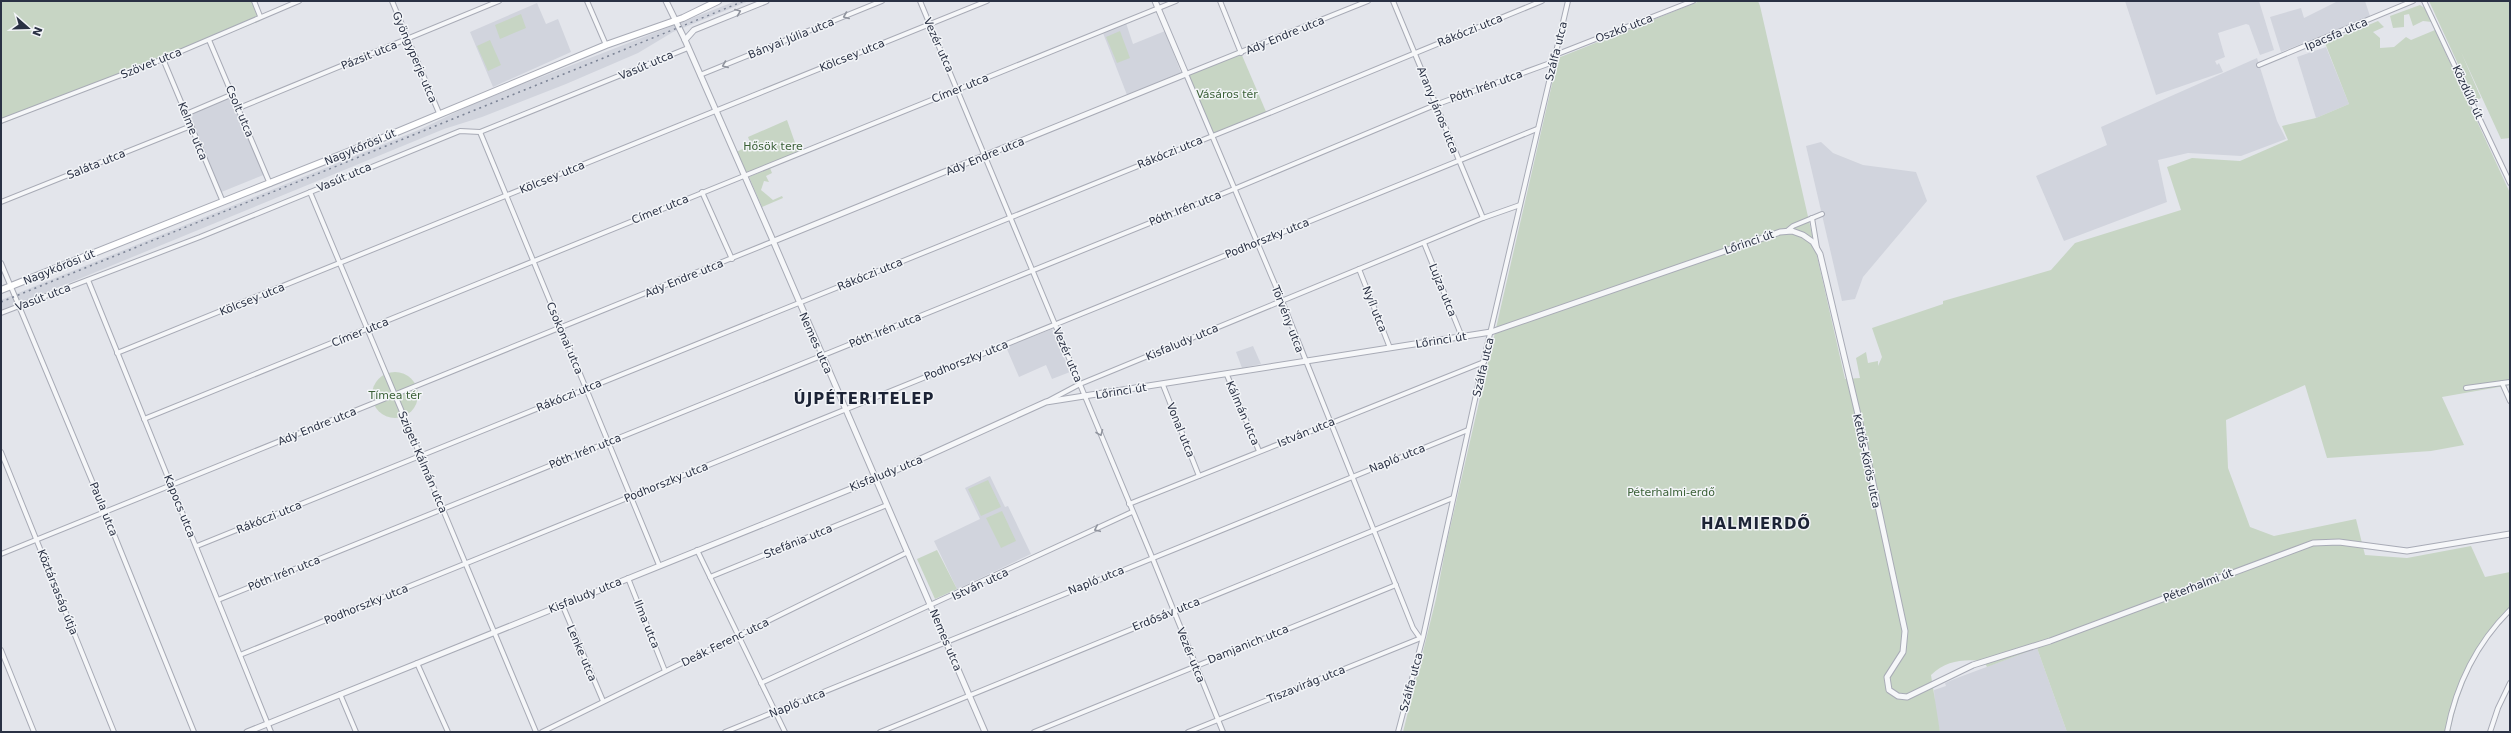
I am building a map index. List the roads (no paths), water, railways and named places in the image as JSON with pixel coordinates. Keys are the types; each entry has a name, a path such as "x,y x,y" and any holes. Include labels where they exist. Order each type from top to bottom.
{"main road":[{"name":"Nagykőrösi út","path":"1,290 270,184 439,113 606,45 675,20 718,1"}],"street":[{"path":"254,1 260,16"},
{"name":"Szövet utca","path":"1,121 163,59 209,40 260,16 299,1"},
{"name":"Gyöngyperje utca","path":"392,1 439,113"},
{"name":"Pázsit utca","path":"239,108 499,1"},
{"path":"587,1 606,45"},
{"name":"Nemes utca","path":"666,1 685,40 715,111 774,241 798,302 932,606 985,732"},
{"path":"685,40 694,30 766,1"},
{"name":"Bányai Júlia utca","path":"700,75 882,1"},
{"name":"Vezér utca","path":"920,1 1086,397 1223,732"},
{"name":"Kölcsey utca","path":"117,353 987,1"},
{"name":"Törvény utca","path":"1155,1 1282,301 1413,628 1421,637"},
{"name":"Címer utca","path":"144,419 533,260 1176,1"},
{"path":"1220,1 1241,53"},
{"name":"Ady Endre utca","path":"1,554 1368,1"},
{"name":"Arany János utca","path":"1393,1 1483,218"},
{"name":"Rákóczi utca","path":"197,546 1542,1"},
{"name":"Szálfa utca","path":"1398,732 1537,129 1568,1"},
{"name":"Oszkó utca","path":"1555,55 1693,1"},
{"name":"Ipacsfa utca","path":"2259,65 2412,1"},
{"name":"Közdűlő út","path":"2424,1 2510,183"},
{"name":"Csolt utca","path":"209,40 270,184"},
{"name":"Vasút utca","path":"1,313 310,192 460,131 480,132 688,48"},
{"name":"Kelme utca","path":"163,59 223,202"},
{"name":"Póth Irén utca","path":"218,600 1435,105 1553,62"},
{"path":"186,114 233,94"},
{"name":"Saláta utca","path":"1,202 191,126"},
{"name":"Podhorszky utca","path":"240,655 1537,129"},
{"name":"Csokonai utca","path":"480,132 659,565"},
{"name":"Szigeti Kálmán utca","path":"310,192 366,329 396,395 493,632 536,732"},
{"path":"702,192 732,258"},
{"name":"Kisfaludy utca","path":"247,732 875,478 1046,402 1080,384 1483,218 1520,206"},
{"path":"1787,231 1822,214"},
{"name":"Kettős-Körös utca","path":"1812,218 1817,240 1817,248 1860,423 1905,631 1903,652 1887,677 1889,690 1898,696"},
{"name":"Lőrinci út","path":"1046,402 1227,375 1305,361 1491,332 1621,289 1759,238 1787,231 1803,235 1817,248"},
{"name":"Lujza utca","path":"1424,243 1462,337"},
{"name":"Paula utca","path":"1,263 106,512 194,732"},
{"name":"Nyíl utca","path":"1359,269 1390,348"},
{"name":"Kapocs utca","path":"88,280 197,546 271,732"},
{"name":"István utca","path":"1129,504 1330,422 1484,362"},
{"name":"Kálmán utca","path":"1227,375 1259,451"},
{"path":"2466,388 2510,382"},
{"path":"2502,383 2510,401"},
{"name":"Vonal utca","path":"1163,385 1199,476"},
{"name":"Napló utca","path":"725,732 1152,557 1468,430"},
{"name":"Köztársaság útja","path":"1,452 114,732"},
{"name":"Erdősáv utca","path":"880,732 1453,498"},
{"name":"Stefánia utca","path":"710,577 887,505"},
{"name":"István utca","path":"761,683 932,606 1132,512"},
{"name":"Péterhalmi út","path":"1898,696 1907,696 1973,665 1992,661 2050,641 2313,543 2339,542 2407,551 2510,534"},
{"path":"697,550 785,732"},
{"name":"Deák Ferenc utca","path":"542,732 908,552"},
{"name":"Ilma utca","path":"628,578 666,671"},
{"name":"Damjanich utca","path":"1034,732 1396,585"},
{"name":"Lenke utca","path":"562,604 603,701"},
{"path":"2446,732 2460,684 2472,660 2483,640 2510,610"},
{"name":"Tiszavirág utca","path":"1188,732 1421,637"},
{"path":"1,650 34,732"},
{"path":"417,663 448,732"},
{"path":"2490,732 2498,708 2510,683"},
{"path":"340,694 356,732"}],"railway":[{"path":"1,302 744,1"}],"district":[{"name":"ÚJPÉTERITELEP","path":"864,399"},
{"name":"HALMIERDŐ","path":"1756,524"}],"park label":[{"name":"Vásáros tér","path":"1227,94"},
{"name":"Hősök tere","path":"773,146"},
{"name":"Tímea tér","path":"395,395"},
{"name":"Péterhalmi-erdő","path":"1671,492"}]}
